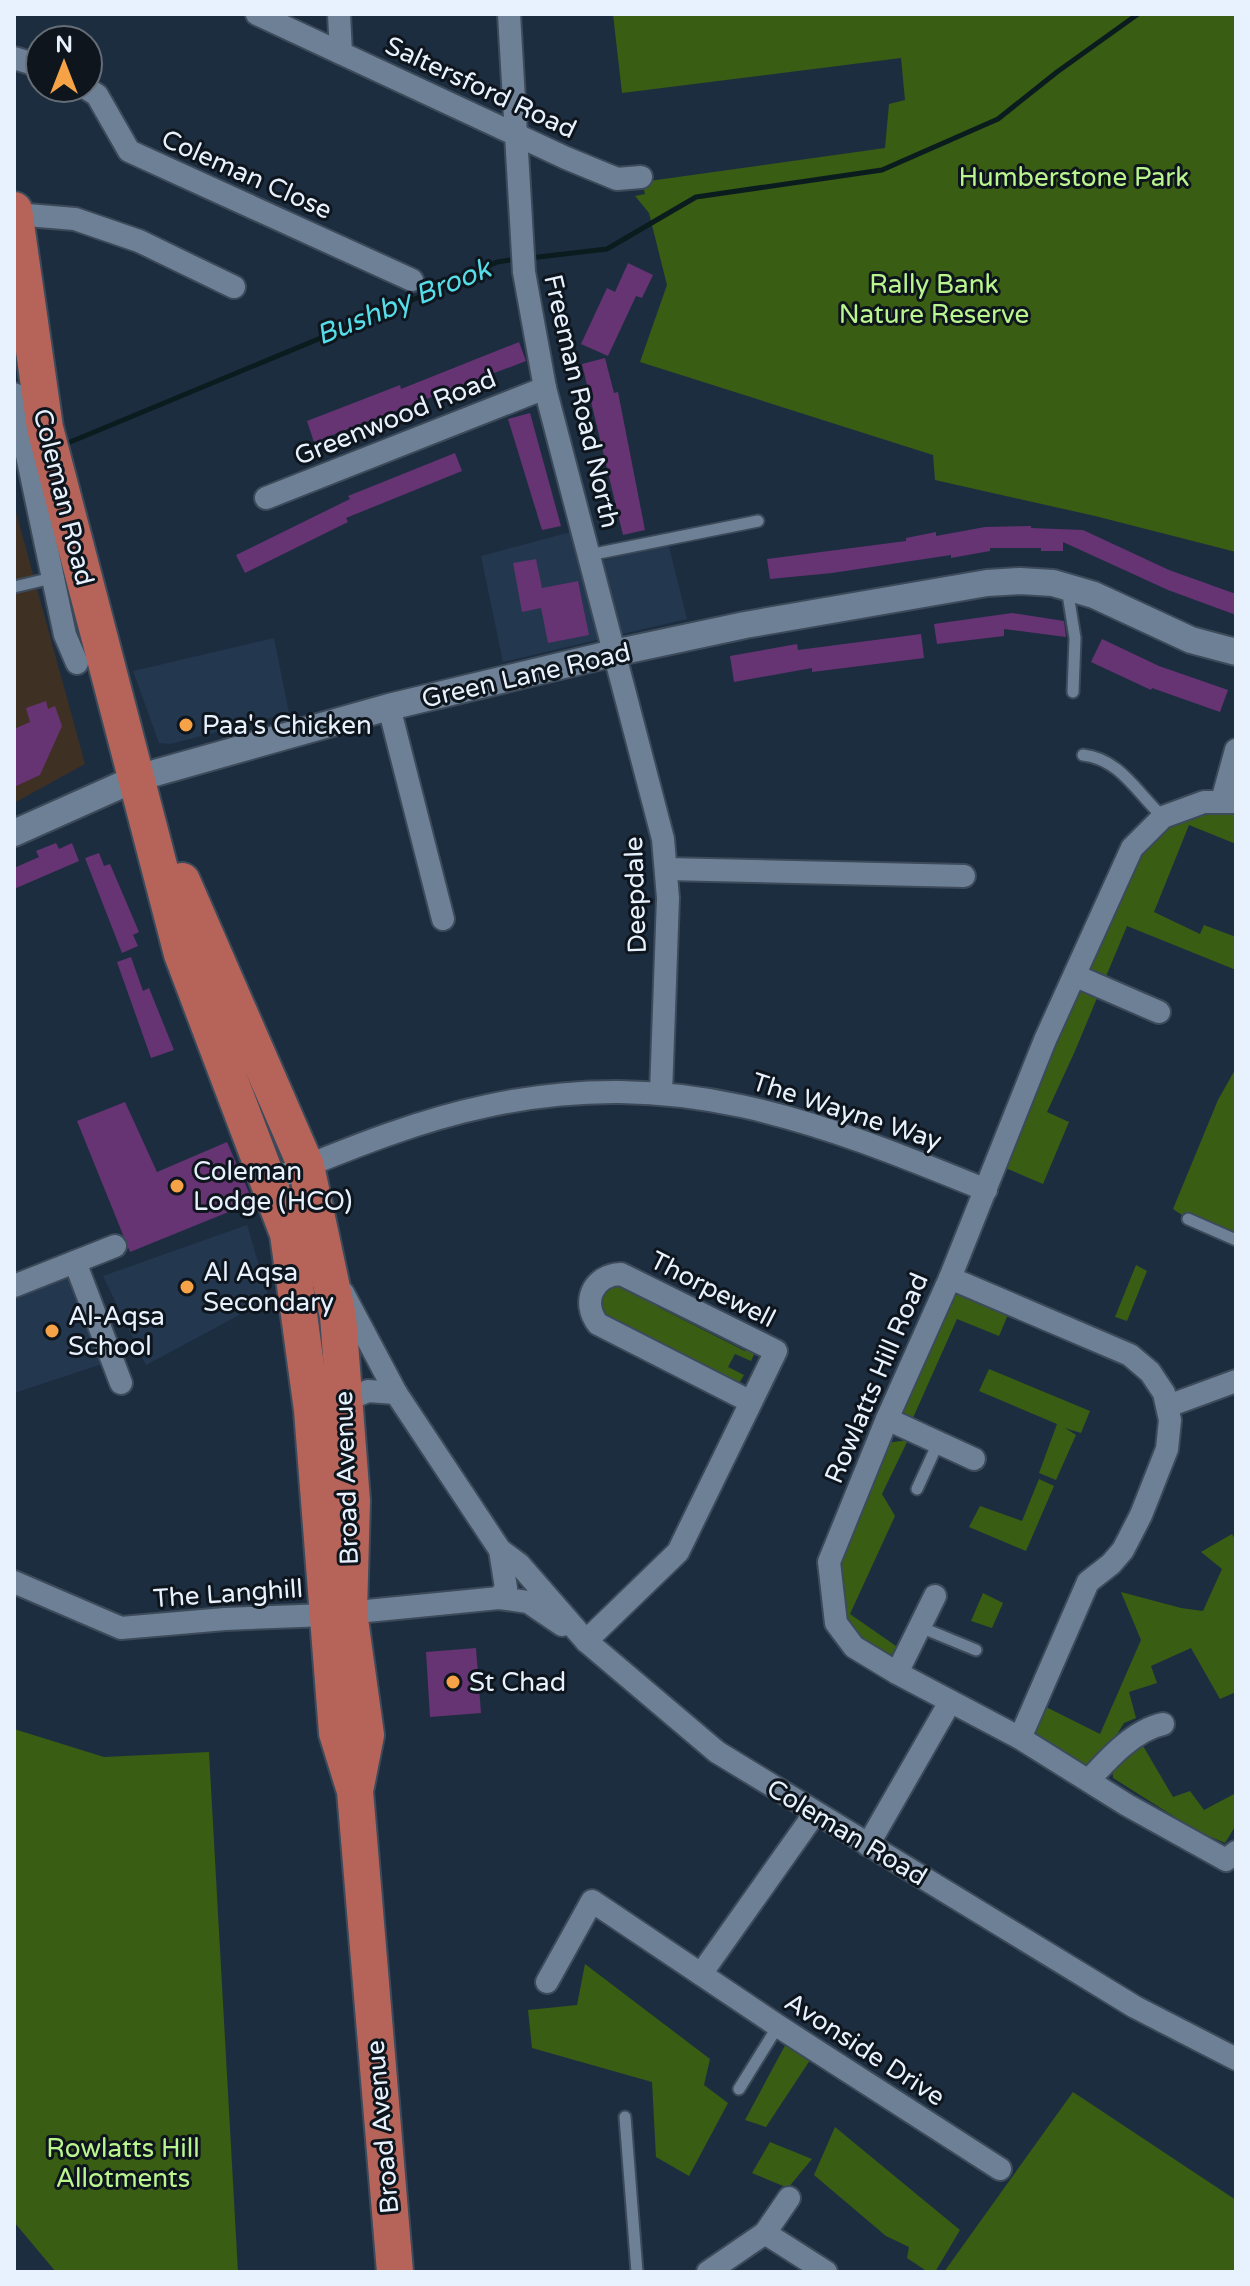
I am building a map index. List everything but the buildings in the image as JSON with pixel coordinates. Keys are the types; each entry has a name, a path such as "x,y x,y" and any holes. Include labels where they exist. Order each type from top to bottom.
{"highway":[{"name":"Coleman Road","path":"14,212 33,429 44,481 137,778 182,954 269,1181"},
{"name":"Coleman Road","path":"137,778 306,1166"},
{"name":"Broad Avenue","path":"306,1166 338,1316 328,1406"},
{"name":"Broad Avenue","path":"269,1181 288,1234 352,1501 338,1614 366,1735 355,1791 395,2272"}],"street":[{"name":"Saltersford Road","path":"257,14 617,179 641,177"},
{"path":"339,14 341,53"},
{"name":"Freeman Road North","path":"509,14 524,272 545,388 614,653"},
{"name":"Coleman Close","path":"102,104 129,151 412,280"},
{"path":"14,212 75,219 139,241 234,287"},
{"name":"Greenwood Road","path":"266,498 545,388"},
{"path":"14,394 33,429"},
{"path":"44,481 52,578 65,635 77,663"},
{"name":"Green Lane Road","path":"14,833 137,778 389,707 745,625 987,583 1020,581 1060,585 1094,595 1191,640 1236,652"},
{"name":"Deepdale","path":"614,653 657,810 667,869 661,1093"},
{"path":"389,707 443,919"},
{"path":"1229,802 1236,750"},
{"name":"Rowlatts Hill Road","path":"1229,802 1204,802 1163,817 1132,848 1045,1040 950,1278 887,1419 829,1562 836,1623 854,1647 1020,1738 1127,1805 1231,1856"},
{"path":"667,869 964,876"},
{"path":"1076,976 1159,1012"},
{"name":"The Wayne Way","path":"269,1181 403,1128 485,1106 588,1092 661,1093 731,1102 852,1137 986,1190"},
{"path":"14,1286 115,1246"},
{"name":"Coleman Road","path":"326,1260 396,1393 500,1550 519,1564 586,1641 717,1752 1135,2007 1236,2059"},
{"path":"75,1262 121,1383"},
{"name":"Thorpewell","path":"586,1641 678,1552 776,1351 621,1274 606,1276 595,1286 590,1310 598,1324 751,1402"},
{"path":"950,1278 1096,1339 1141,1363 1158,1382 1168,1406 1167,1449 1141,1515 1123,1550 1088,1582 1020,1738"},
{"path":"1168,1406 1236,1381"},
{"path":"328,1406 368,1391 396,1393"},
{"path":"887,1419 974,1459"},
{"name":"Coleman Road","path":"499,1598 506,1588 500,1550"},
{"name":"The Langhill","path":"14,1582 121,1628 338,1614 499,1598 528,1602 586,1641"},
{"path":"897,1673 935,1596"},
{"path":"868,1845 950,1702"},
{"path":"1089,1780 1108,1760 1150,1727 1163,1724"},
{"path":"701,1974 815,1813"},
{"name":"Avonside Drive","path":"547,1982 592,1901 1000,2169"},
{"path":"708,2272 765,2233 789,2198"},
{"path":"765,2233 826,2272"}],"lane":[{"path":"589,555 758,521"},
{"path":"14,587 52,578"},
{"path":"1060,585 1075,638 1073,692"},
{"path":"1083,755 1094,756 1114,765 1163,817"},
{"path":"1188,1219 1236,1240"},
{"path":"917,1489 938,1443"},
{"path":"920,1627 976,1650"},
{"path":"739,2089 778,2026"},
{"path":"625,2117 637,2272"}],"shaded area":[{"path":"14,505 85,764 14,803"},
{"path":"571,532 580,567 668,543 687,619 503,662 481,556"},
{"path":"274,638 289,713 171,744 159,743 133,671"},
{"name":"Al Aqsa Secondary","path":"247,1225 269,1299 146,1365 103,1276"},
{"name":"Al-Aqsa School","path":"71,1276 102,1364 14,1393 14,1297"}],"green space":[{"name":"Humberstone Park","path":"613,14 1236,14 1236,552 935,480 933,455 640,362 667,285 649,213 635,196 645,194 642,182 885,148 889,104 905,100 901,58 622,93"},
{"path":"1236,802 1236,844 1189,825 1154,912 1200,934 1204,925 1236,937 1236,970 1127,926 1047,1112 1069,1122 1043,1184 996,1164 1132,848 1163,817"},
{"path":"1236,1068 1236,1240 1173,1209 1218,1100"},
{"path":"1136,1265 1147,1271 1127,1321 1115,1317"},
{"path":"950,1278 1010,1310 999,1336 957,1319 908,1429 887,1419"},
{"path":"615,1281 661,1300 658,1307 745,1351 749,1344 757,1348 751,1361 735,1354 728,1367 744,1375 738,1385 602,1318 597,1299"},
{"path":"989,1369 1090,1411 1081,1433 1065,1428 1076,1435 1056,1480 1039,1473 1057,1424 979,1391"},
{"path":"908,1440 882,1494 895,1516 850,1614 896,1646 894,1654 884,1655 859,1639 844,1616 837,1561 886,1443"},
{"path":"1039,1479 1054,1486 1026,1551 969,1527 980,1506 1022,1521"},
{"path":"1232,1534 1236,1541 1236,1692 1220,1699 1191,1648 1151,1666 1157,1683 1129,1692 1136,1718 1124,1723 1089,1780 1022,1739 1036,1702 1100,1734 1141,1640 1121,1592 1203,1611 1222,1569 1201,1552"},
{"path":"983,1593 1003,1603 992,1628 971,1621"},
{"name":"Rowlatts Hill Allotments","path":"14,1729 104,1757 209,1752 238,2272 56,2272 14,2222"},
{"path":"1139,1739 1173,1797 1190,1791 1204,1810 1236,1793 1236,1825 1225,1843 1197,1831 1113,1778 1112,1765"},
{"path":"585,1964 710,2059 704,2085 728,2103 689,2176 656,2157 652,2082 532,2048 528,2010 577,2005"},
{"path":"788,2040 816,2051 766,2127 745,2120"},
{"path":"1073,2092 1236,2200 1236,2272 944,2272"},
{"path":"835,2127 960,2230 935,2272 928,2272 907,2258 909,2247 886,2236 814,2175"},
{"path":"770,2142 812,2159 788,2188 752,2173"}],"waterway":[{"name":"Bushby Brook","path":"530,258 607,249 696,197 882,170 998,119 1138,14"},
{"name":"Bushby Brook","path":"63,445 497,262 516,259"}],"place":[{"name":"Paa's Chicken","path":"186,725"},
{"name":"Coleman Lodge (HCO)","path":"177,1186"},
{"name":"Al Aqsa Secondary","path":"187,1287"},
{"name":"Al-Aqsa School","path":"52,1331"},
{"name":"St Chad","path":"453,1682"}],"park label":[{"name":"Rally Bank Nature Reserve","path":"934,299"}]}
